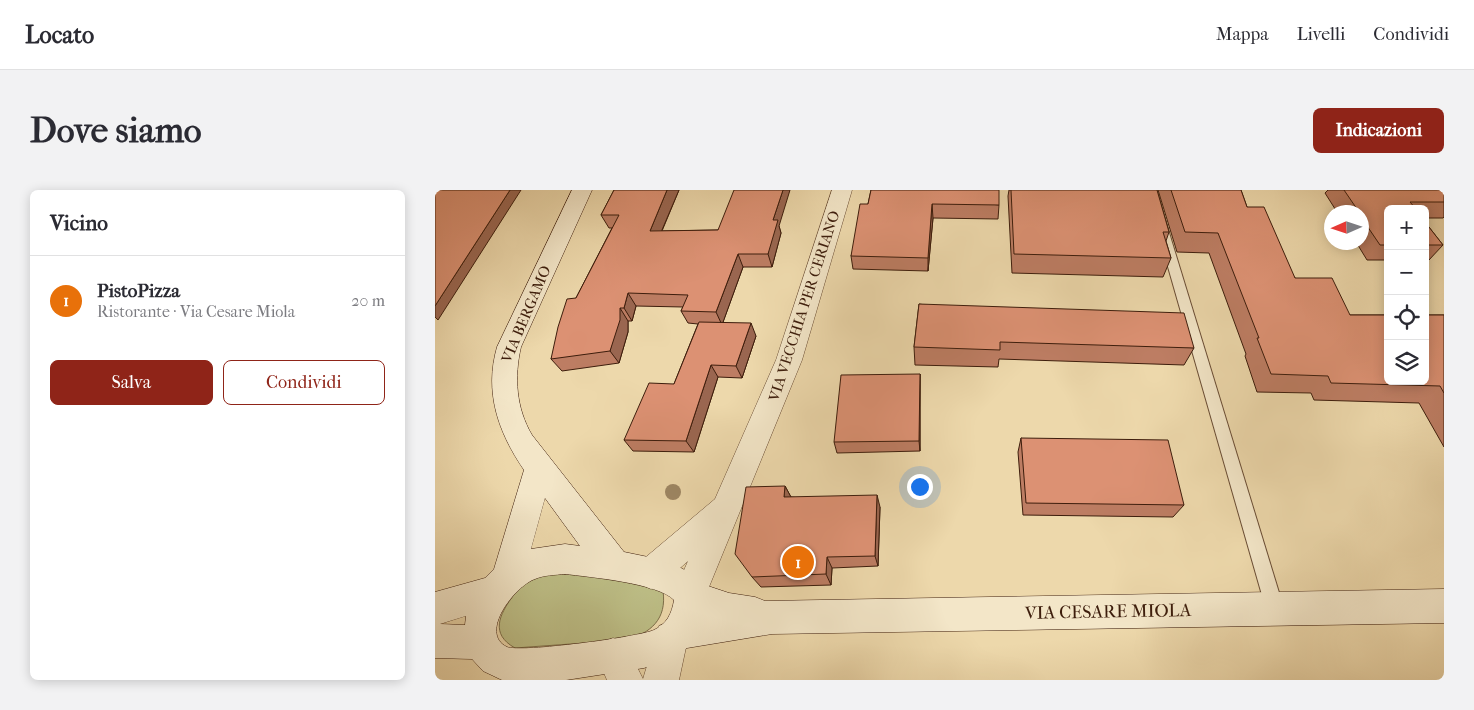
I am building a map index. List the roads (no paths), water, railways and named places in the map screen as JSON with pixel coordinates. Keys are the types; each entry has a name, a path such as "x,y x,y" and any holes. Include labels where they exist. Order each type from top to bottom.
{"street":[{"name":"VIA BERGAMO","path":"582,190 517,325 503,369 508,413 518,436 539,467 615,566"},
{"name":"VIA VECCHIA PER CERIANO","path":"675,636 687,615 690,595 789,360 842,190"},
{"path":"435,641 482,642 483,617 487,606 501,584 539,467"},
{"name":"VIA VECCHIA PER CERIANO","path":"651,573 728,504"},
{"name":"VIA CESARE MIOLA","path":"501,584 528,566 545,561 565,559 651,573 674,580 681,584 690,595 729,610 772,617 1444,606"},
{"path":"435,609 501,584"},
{"name":"VIA CESARE MIOLA","path":"482,642 486,652 504,664 520,666 620,667 675,636 772,617"},
{"path":"661,680 675,636"}],"lane":[{"path":"1151,190 1275,609"}],"place":[{"name":"PistoPizza","path":"798,562"}]}
